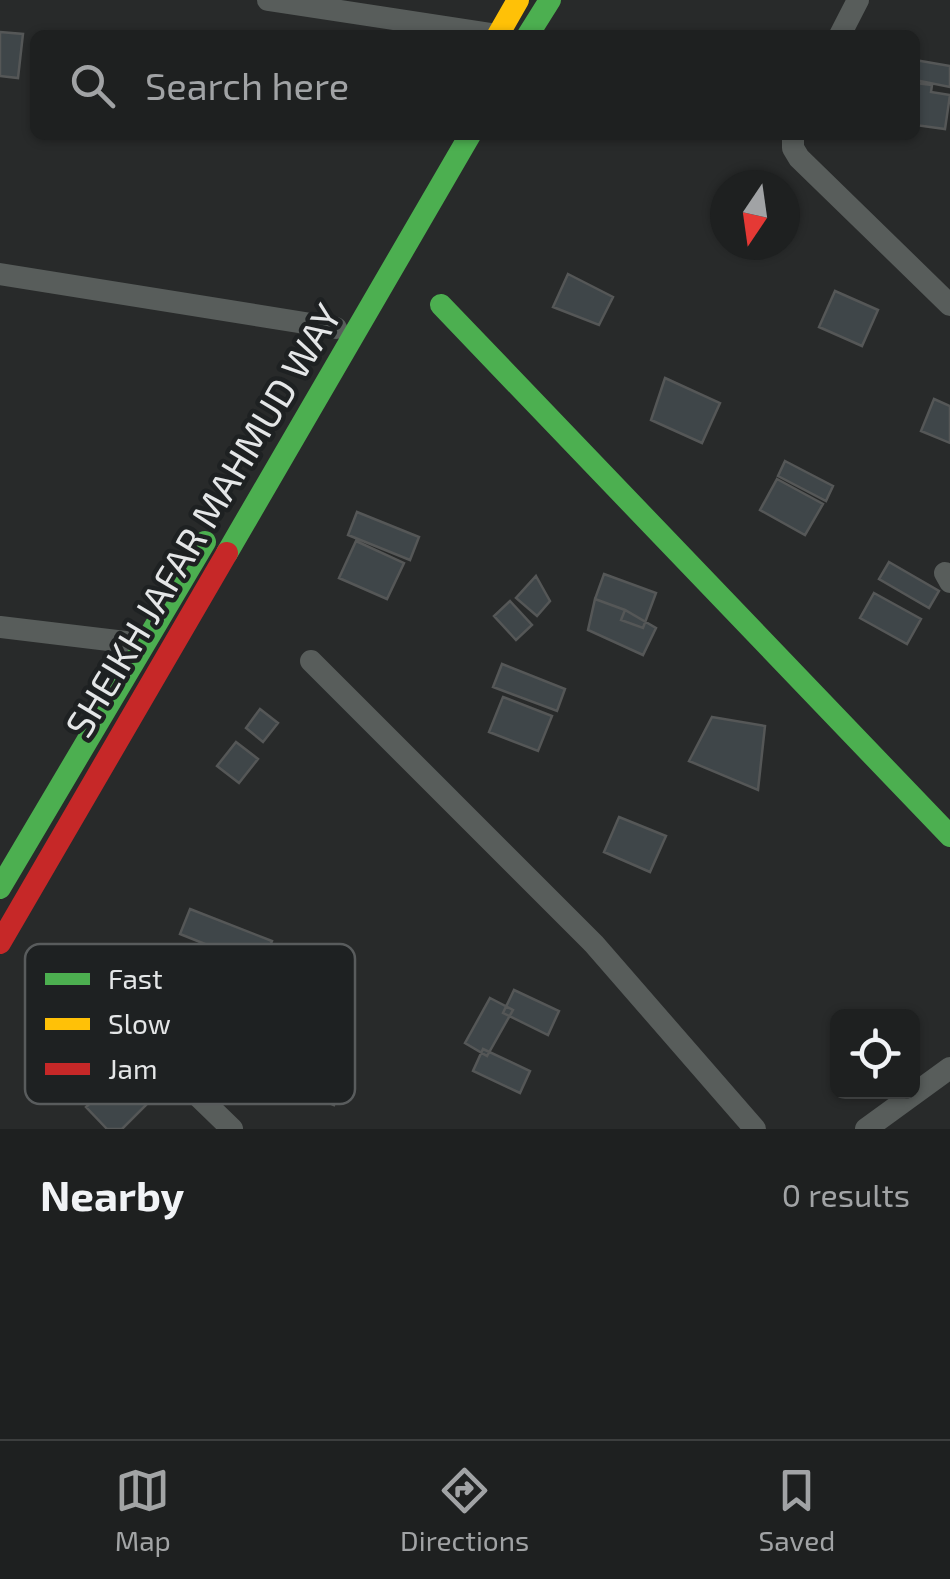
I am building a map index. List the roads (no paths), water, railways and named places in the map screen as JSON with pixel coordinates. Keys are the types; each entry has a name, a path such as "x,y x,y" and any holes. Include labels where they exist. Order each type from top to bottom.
{"main road":[{"path":"501,30 518,0"},
{"path":"531,30 550,0"},
{"name":"SHEIKH JAFAR MAHMUD WAY","path":"0,943 467,140"},
{"name":"SHEIKH JAFAR MAHMUD WAY","path":"0,888 142,644 336,328 425,167"},
{"path":"441,305 950,836"}],"street":[{"path":"268,0 465,30"},
{"path":"843,30 858,0"},
{"path":"793,140 799,158 950,305"},
{"path":"0,274 336,328"},
{"path":"0,627 142,644"},
{"path":"311,661 594,944 756,1129"},
{"path":"866,1129 950,1068"},
{"path":"206,1104 232,1129"}]}
